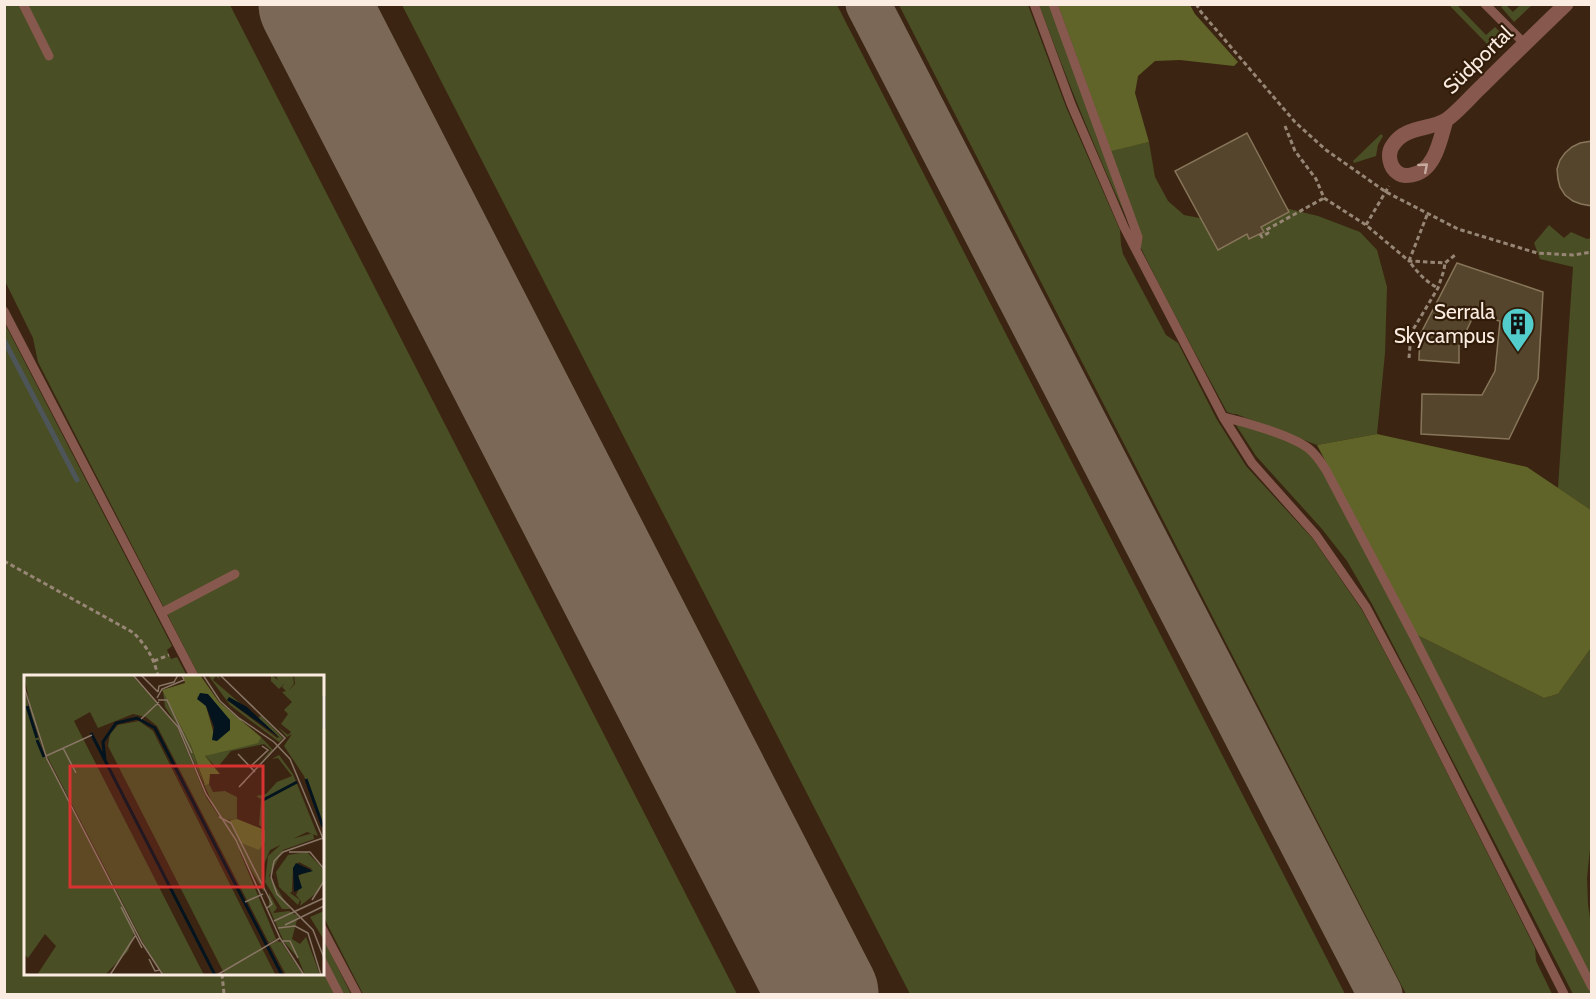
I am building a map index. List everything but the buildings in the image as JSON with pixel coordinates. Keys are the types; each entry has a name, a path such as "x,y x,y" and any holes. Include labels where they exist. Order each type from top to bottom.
{"street":[{"name":"Südportal","path":"1446,120 1566,4"}],"lane":[{"path":"23,4 49,56"},
{"path":"1034,4 1071,104 1124,227 1223,417 1252,462 1316,535 1366,607 1564,994"},
{"path":"1053,4 1138,237 1136,250"},
{"path":"1490,6 1525,44"},
{"path":"4,311 193,675"},
{"path":"1223,417 1302,444 1317,456 1413,635 1592,987"},
{"path":"161,613 235,574"},
{"path":"169,655 180,650"},
{"path":"324,933 357,994"},
{"path":"324,966 339,994"}],"path":[{"path":"1196,4 1295,122 1326,150 1386,192 1458,230 1537,254 1573,255 1592,252"},
{"path":"1285,126 1295,151 1316,179 1324,198 1366,225 1409,261 1426,281 1438,288"},
{"path":"1366,225 1390,183"},
{"path":"1260,234 1262,237 1268,233 1266,230 1324,198"},
{"path":"1409,261 1427,215"},
{"path":"1409,261 1445,262 1455,255"},
{"path":"1409,358 1410,333 1438,288 1445,262"},
{"path":"4,561 134,633 148,648 158,675"},
{"path":"154,661 169,655"},
{"path":"222,975 224,994"}],"green space":[{"path":"5,5 230,5 737,994 363,994 324,918 324,675 198,675 38,362 33,338 5,281"},
{"path":"402,5 837,5 1345,994 910,994"},
{"path":"899,5 1028,5 1066,107 1120,230 1123,254 1166,335 1178,343 1216,418 1246,466 1313,539 1362,610 1411,701 1535,948 1536,961 1552,994 1406,994"},
{"path":"1039,5 1058,5 1111,150 1149,142 1155,177 1168,201 1184,215 1210,220 1281,207 1318,216 1360,232 1377,250 1387,287 1385,353 1377,434 1317,445 1227,412 1165,296 1117,198"},
{"path":"1058,5 1190,5 1195,14 1238,62 1234,66 1180,60 1155,61 1138,76 1135,93 1149,142 1111,151"},
{"path":"1449,5 1457,5 1486,35 1495,27 1502,34 1489,46"},
{"path":"1504,5 1513,12 1520,5 1532,5 1514,22 1501,7"},
{"path":"1381,134 1383,136 1376,156 1354,163 1353,161"},
{"path":"1549,225 1564,238 1571,232 1587,239 1591,238 1591,510 1558,488 1573,267 1540,259 1534,243"},
{"path":"4,322 172,646 167,650 171,659 177,657 186,675 24,675 24,975 324,975 324,940 351,994 5,994"},
{"path":"1237,423 1290,441 1315,458 1411,636 1591,994 1573,994 1372,604 1347,561 1322,529 1256,456 1236,425"},
{"path":"1377,434 1527,467 1591,510 1591,648 1558,694 1544,698 1415,634 1317,445"},
{"path":"1415,634 1544,698 1558,694 1591,648 1592,830 1587,878 1592,932 1591,979"}],"waterway":[{"path":"4,340 77,480"}],"taxiway":[{"path":"868,4 1380,994"}],"runway":[{"path":"314,4 823,994"}],"place":[{"name":"Serrala Skycampus","path":"1518,353"}]}
